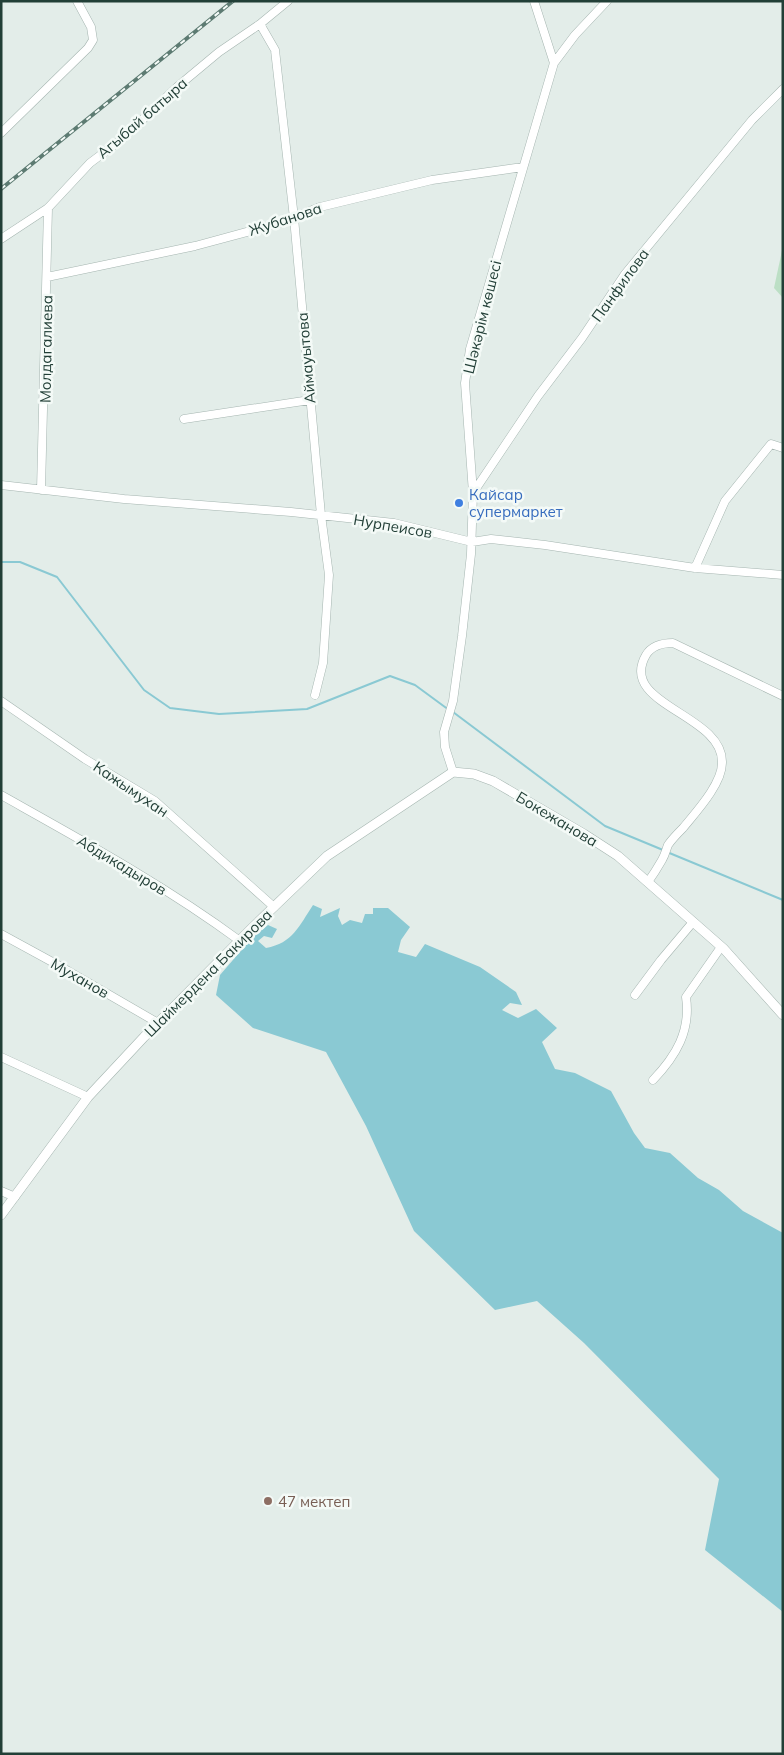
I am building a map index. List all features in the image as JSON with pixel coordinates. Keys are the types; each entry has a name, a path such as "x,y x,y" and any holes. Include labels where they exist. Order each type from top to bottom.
{"street":[{"path":"1,133 88,48 93,40 91,27 77,1"},
{"name":"Агыбай батыра","path":"1,239 48,208 90,163 122,139 177,87 219,52 260,24 288,1"},
{"path":"534,1 554,63"},
{"name":"Шәкәрім көшесі","path":"453,772 445,747 444,732 453,700 472,542 474,493 465,383 470,349 554,63 575,35 607,1"},
{"name":"Аймауытова","path":"260,24 275,50 294,218 321,515 329,575 323,663 315,695"},
{"name":"Панфилова","path":"474,493 538,396 582,338 625,274 752,120 783,89"},
{"name":"Жубанова","path":"47,278 195,246 280,223 320,207 432,180 523,167"},
{"name":"Молдагалиева","path":"41,490 48,208"},
{"path":"184,419 310,400"},
{"path":"695,568 725,502 771,444 783,448"},
{"name":"Нурпеисов","path":"1,485 124,499 321,515 394,523 472,542 491,539 545,545 695,568 783,575"},
{"path":"648,882 663,859 669,844 716,783 721,773 722,762 720,749 710,735 699,725 659,700 648,690 642,679 642,668 650,650 662,644 673,643 783,696"},
{"name":"Кажымухан","path":"1,701 85,758 155,801 274,907"},
{"name":"Шаймердена Бакирова","path":"1,1215 88,1097 158,1023 274,907 327,856 453,772"},
{"name":"Бокежанова","path":"453,772 474,774 492,781 584,834 618,856 721,947 783,1015"},
{"name":"Абдикадыров","path":"1,795 114,858 202,913 240,941"},
{"path":"635,995 693,922"},
{"name":"Муханов","path":"1,934 158,1023"},
{"path":"653,1080 669,1063 686,1029 688,1011 686,997 721,947"},
{"path":"1,1057 88,1097"},
{"path":"1,1191 15,1197"}],"green space":[{"path":"783,246 783,298 774,288"}],"water":[{"path":"313,905 322,909 320,917 340,908 338,916 342,925 350,920 362,923 365,914 373,914 373,908 388,908 410,927 401,940 398,952 416,957 425,944 480,967 516,992 522,1005 510,1003 502,1010 518,1018 536,1009 557,1028 542,1042 555,1069 575,1073 611,1091 634,1133 645,1148 670,1153 698,1178 719,1190 743,1211 783,1233 783,1612 705,1550 719,1479 584,1343 537,1301 495,1310 414,1231 366,1126 326,1052 253,1028 216,995 220,975 251,939 268,925 277,929 272,938 264,936 258,941 266,948 283,942 299,927"}],"waterway":[{"path":"1,562 20,562 57,577 144,690 170,708 219,714 307,709 390,676 415,685 449,710"},
{"path":"453,712 605,826 663,850"},
{"path":"667,852 783,900"}],"railway":[{"path":"1,189 233,1"}],"place":[{"name":"Кайсар супермаркет","path":"459,503"},
{"name":"47 мектеп","path":"268,1501"}]}
